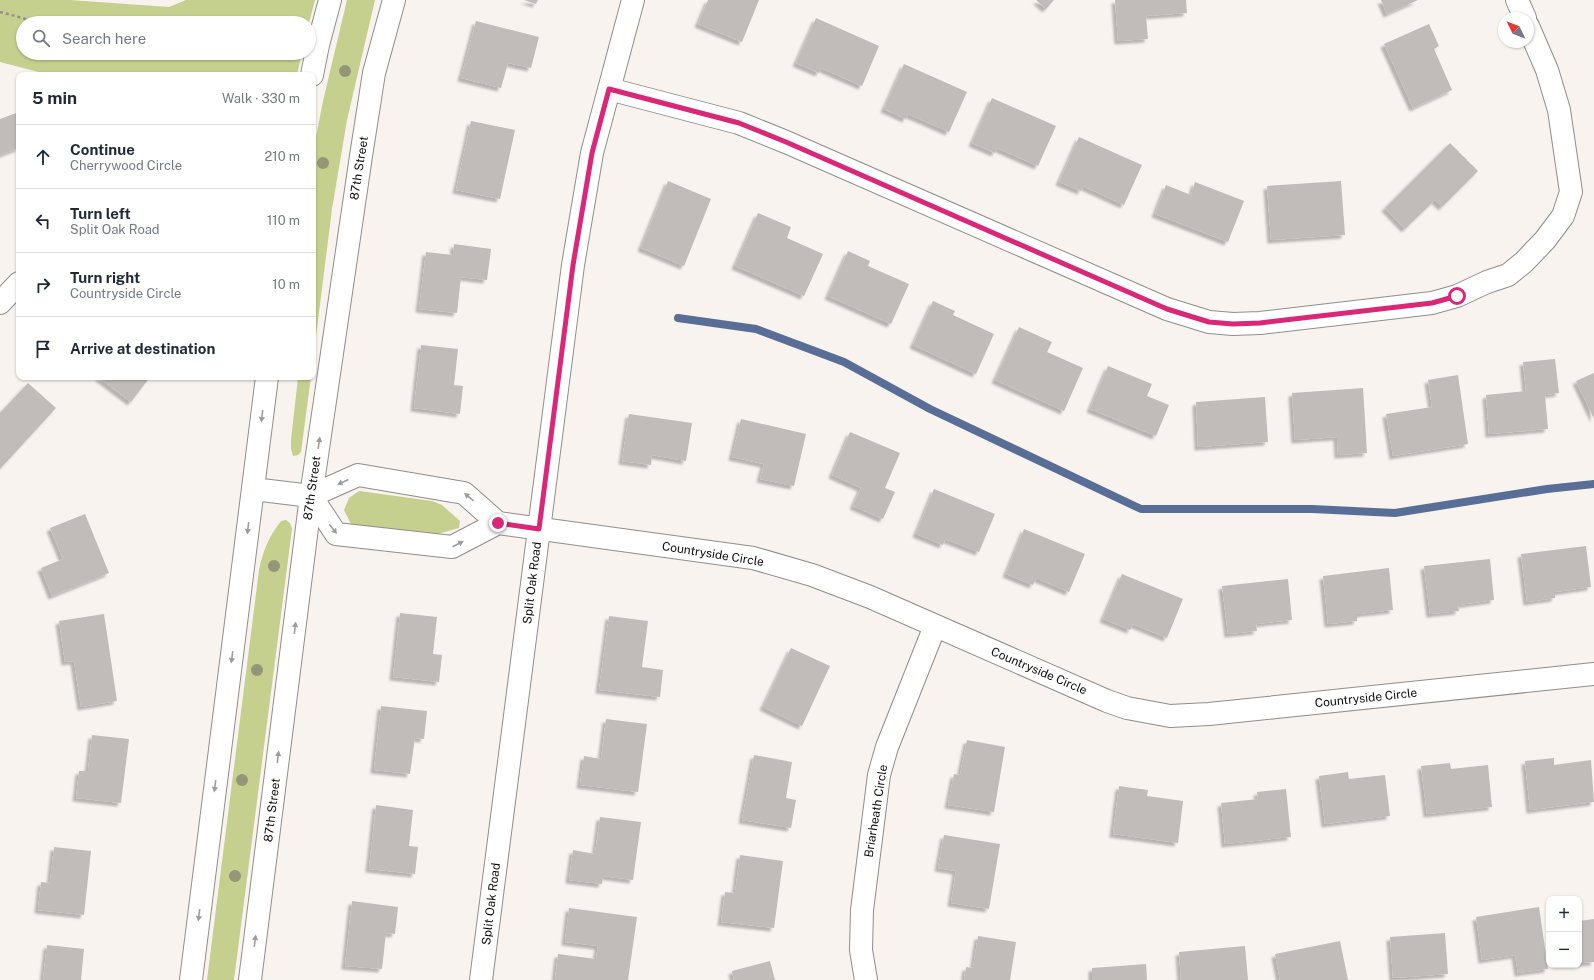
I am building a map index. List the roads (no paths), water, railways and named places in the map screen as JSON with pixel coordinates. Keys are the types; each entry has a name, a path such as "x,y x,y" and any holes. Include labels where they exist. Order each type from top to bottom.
{"street":[{"path":"316,55 330,0"},
{"name":"87th Street","path":"250,980 311,496 372,88 394,0"},
{"name":"Split Oak Road","path":"481,980 573,265 592,153 633,0"},
{"path":"1517,0 1522,12"},
{"path":"609,89 739,123 786,142 1167,309 1209,322 1233,324 1260,323 1432,303 1457,296 1487,282 1508,275 1524,262 1545,240 1563,216 1571,192 1559,110 1547,70 1534,40"},
{"path":"313,72 315,60"},
{"path":"0,303 16,286"},
{"path":"191,980 267,380"},
{"path":"253,489 311,496 358,475 464,492 498,523 452,547 336,534 311,496"},
{"name":"Countryside Circle","path":"498,523 753,558 812,575 870,597 1107,701 1127,708 1170,716 1209,714 1594,674"},
{"name":"Briarheath Circle","path":"866,980 861,950 862,910 879,774 887,747 935,626"}],"waterway":[{"path":"678,318 756,329 844,362 930,409 1141,509 1312,509 1395,513 1547,489 1594,484"}]}
